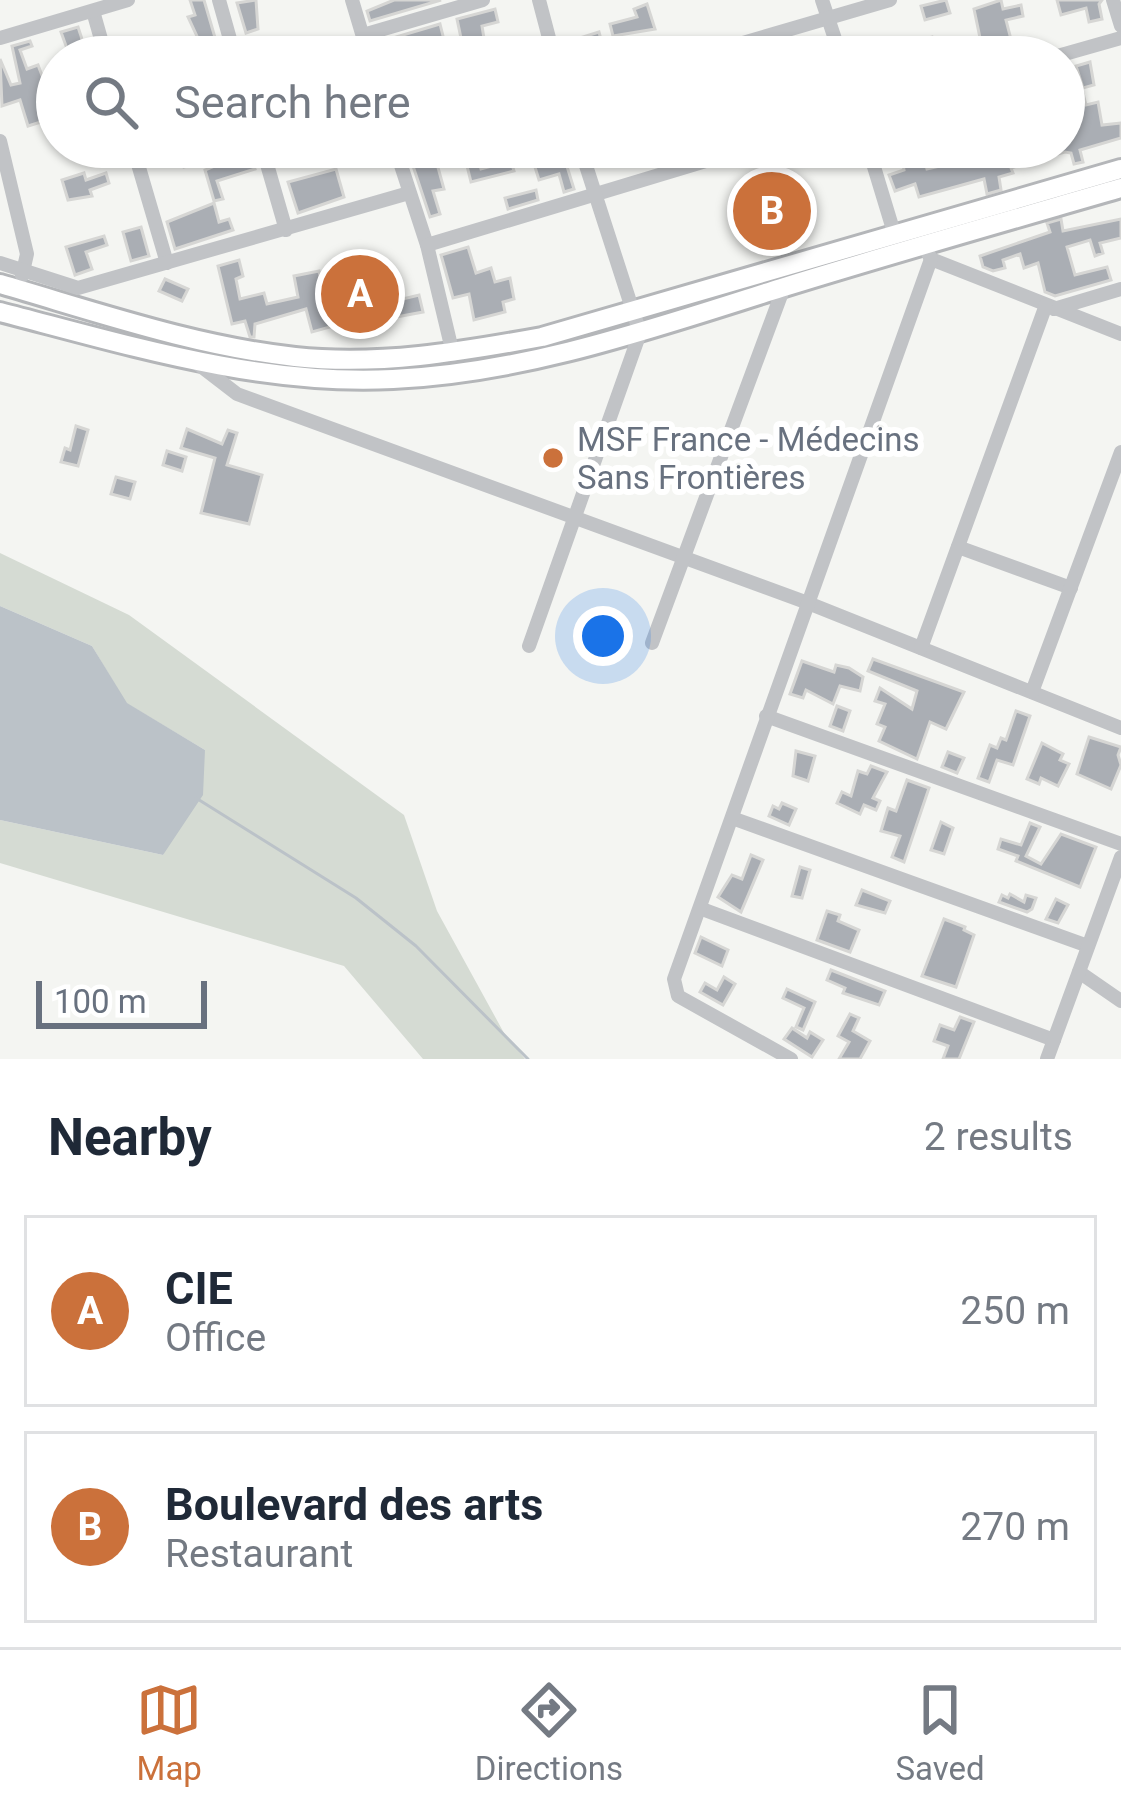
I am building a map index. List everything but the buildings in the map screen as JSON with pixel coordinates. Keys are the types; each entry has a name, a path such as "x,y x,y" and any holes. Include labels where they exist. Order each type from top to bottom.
{"highway":[{"path":"0,284 22,280 197,340 296,357 392,359 453,354 542,337 896,236 924,244 1121,169"},
{"path":"0,312 194,361 292,377 389,380 455,374 640,334 924,244 1121,188"}],"street":[{"path":"0,38 128,0"},
{"path":"219,0 230,36"},
{"path":"352,0 363,34 483,0"},
{"path":"539,0 548,36"},
{"path":"822,0 834,36"},
{"path":"767,36 890,0"},
{"path":"1113,0 1121,26"},
{"path":"93,11 100,36"},
{"path":"1085,48 1121,38"},
{"path":"0,141 27,254 22,280"},
{"path":"139,168 167,263"},
{"path":"268,168 286,230"},
{"path":"403,168 453,354"},
{"path":"529,646 640,334 587,168"},
{"path":"427,245 685,168"},
{"path":"875,168 896,236"},
{"path":"0,263 22,280 78,288 409,193"},
{"path":"791,1059 679,996 674,979 808,603 924,244 1050,307 1121,334"},
{"path":"652,643 784,287"},
{"path":"1050,307 1121,289"},
{"path":"921,648 1050,307"},
{"path":"194,361 237,394 808,603 1121,728"},
{"path":"1032,692 1121,452"},
{"path":"958,547 1071,588"},
{"path":"766,716 1121,844"},
{"path":"732,818 1088,946"},
{"path":"1047,1059 1121,857"},
{"path":"702,909 1054,1040"},
{"path":"1079,972 1121,1001"}],"shaded area":[{"path":"0,553 129,615 404,815 437,911 504,1033 525,1059 423,1059 344,966 0,863 0,820 163,855 205,750 126,703 92,646 0,606"},
{"path":"0,606 92,646 127,703 205,750 203,795 163,855 0,820"}],"waterway":[{"path":"196,798 356,898 416,946 528,1059"}],"place":[{"name":"Boulevard des arts","path":"772,211"},
{"name":"CIE","path":"360,294"},
{"name":"MSF France - Médecins Sans Frontières","path":"553,458"}]}
